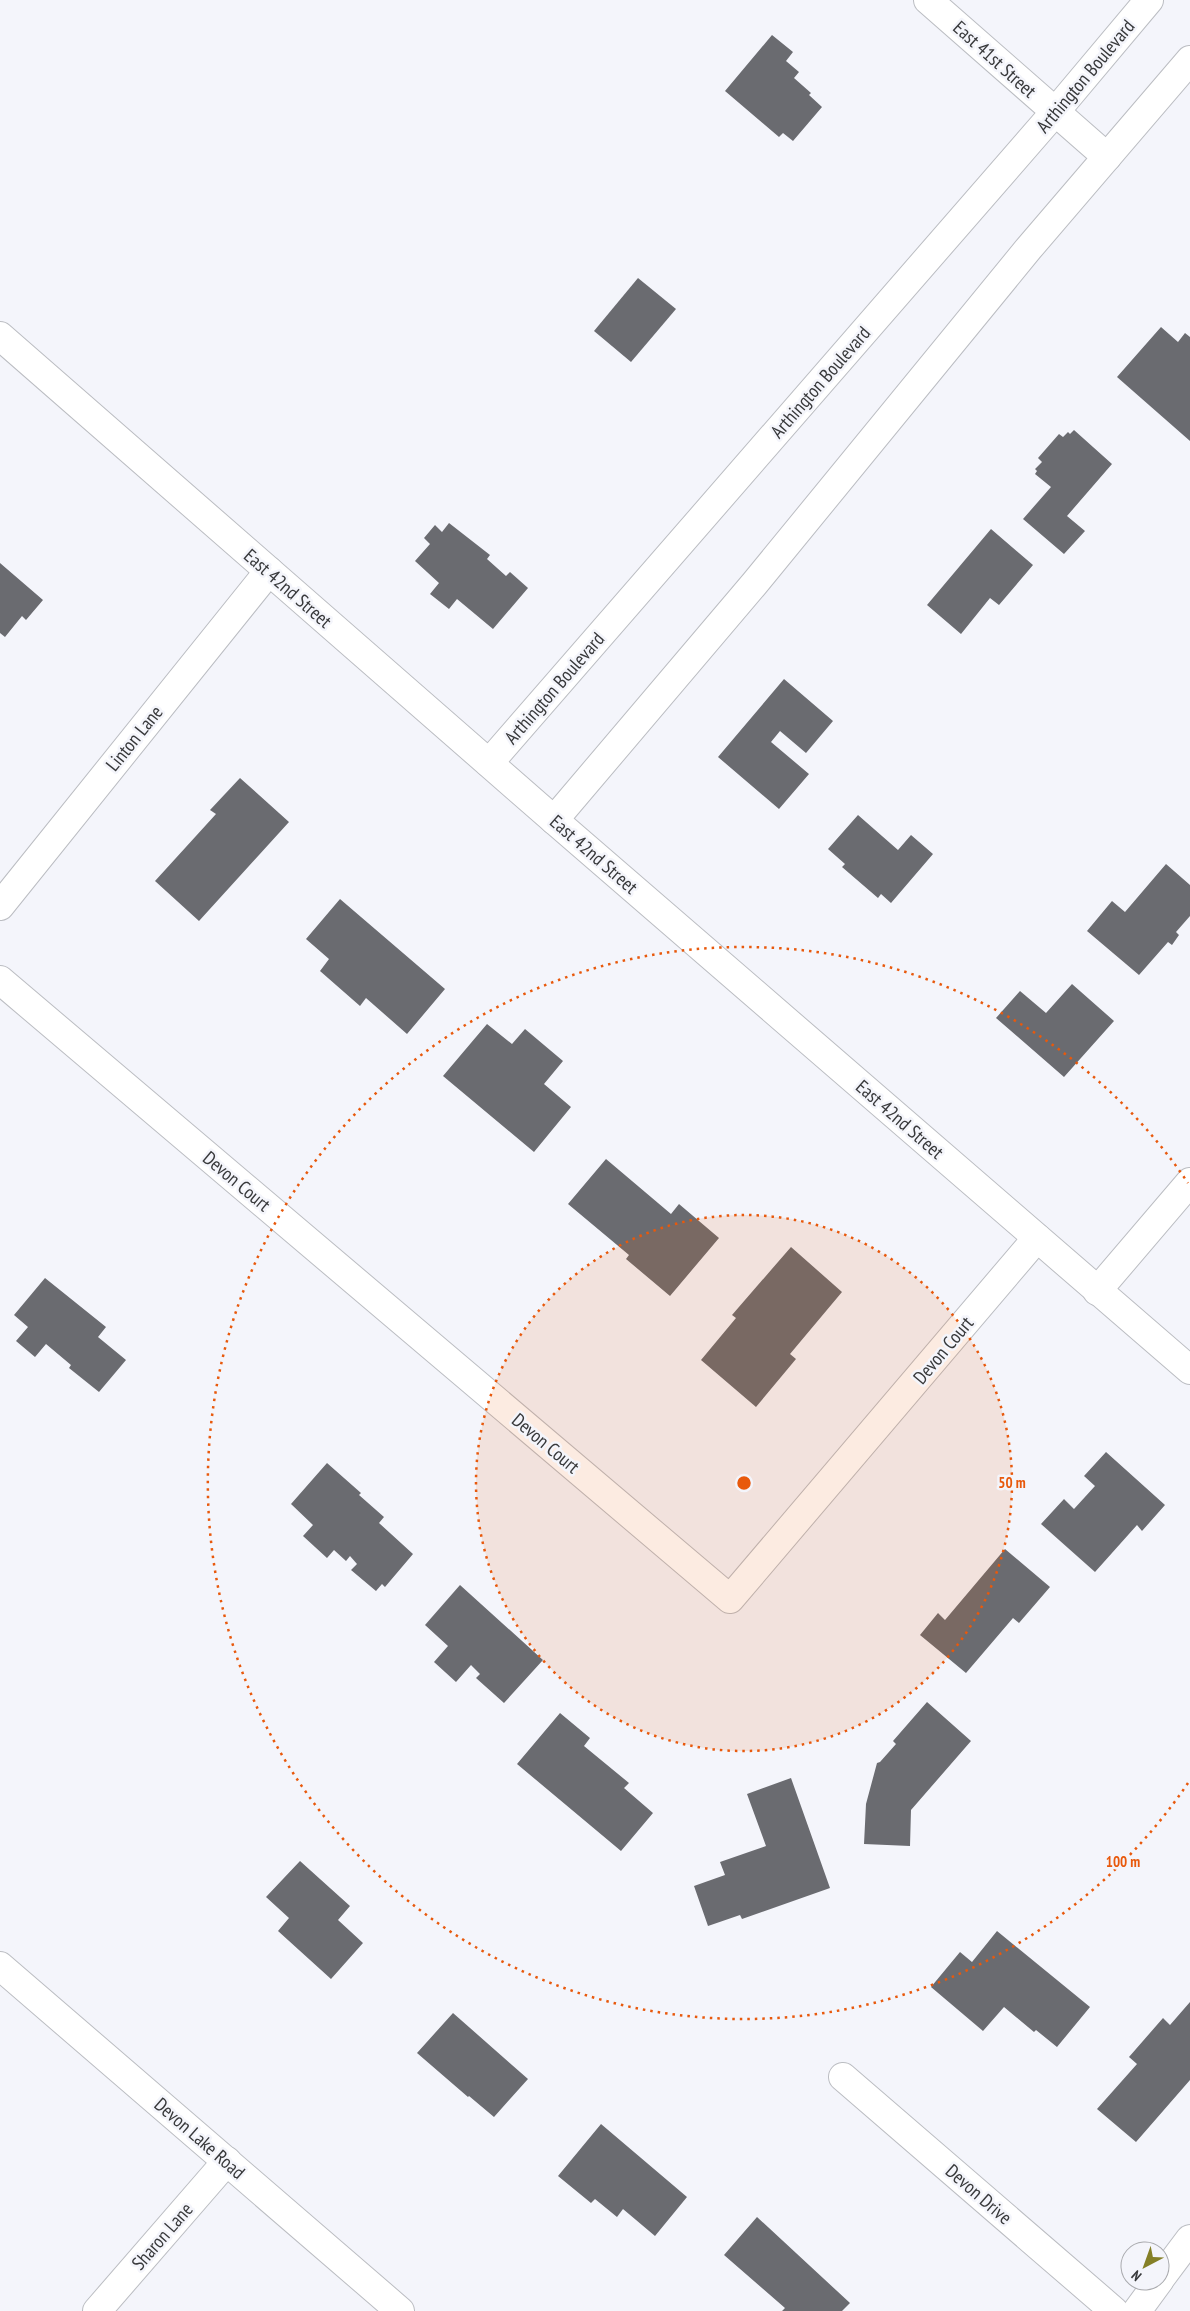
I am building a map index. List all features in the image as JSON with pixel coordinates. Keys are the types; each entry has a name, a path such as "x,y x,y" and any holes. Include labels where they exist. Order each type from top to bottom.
{"street":[{"name":"East 41st Street","path":"928,0 1107,157"},
{"name":"Arthington Boulevard","path":"489,763 1149,0"},
{"path":"554,820 755,583 1017,263 1190,60"},
{"name":"East 42nd Street","path":"0,336 554,820 1190,1370"},
{"name":"Linton Lane","path":"0,906 268,571"},
{"name":"Devon Court","path":"0,980 730,1600 1037,1238"},
{"path":"1097,1291 1190,1182"},
{"name":"Devon Lake Road","path":"0,1966 400,2311"},
{"name":"Devon Drive","path":"843,2077 1114,2311"},
{"name":"Sharon Lane","path":"98,2311 227,2161"},
{"path":"1170,2265 1190,2238"},
{"path":"1137,2311 1151,2291"}],"building":[{"path":"772,35 793,52 786,61 799,72 794,78 811,93 809,95 822,107 793,141 783,133 779,137 725,91"},
{"path":"638,278 676,309 631,362 594,331"},
{"path":"1161,327 1178,342 1185,333 1190,337 1190,441 1117,377"},
{"path":"1074,430 1112,464 1067,516 1085,531 1064,554 1023,519 1051,487 1035,474 1037,471 1035,469 1042,462 1038,458 1059,434 1063,437 1068,432 1070,434"},
{"path":"449,523 490,555 487,559 506,576 510,572 528,588 493,629 457,599 449,609 430,594 439,583 415,561 430,544 424,538 435,525 442,532"},
{"path":"991,529 1033,565 999,605 990,598 961,634 927,605"},
{"path":"0,563 43,600 26,620 22,616 5,637 0,633"},
{"path":"784,679 833,721 806,753 780,731 771,742 809,774 779,809 718,757"},
{"path":"240,778 289,822 199,921 155,881 216,814 210,810"},
{"path":"858,815 898,850 911,835 933,854 891,903 881,894 878,898 842,867 845,864 828,849"},
{"path":"1166,864 1190,885 1190,916 1176,932 1179,935 1172,945 1168,942 1139,975 1087,931 1112,901 1125,912"},
{"path":"340,899 445,989 407,1034 366,998 360,1006 320,971 329,959 306,939"},
{"path":"1072,984 1114,1021 1064,1077 996,1018 1020,991 1046,1013"},
{"path":"487,1024 512,1044 525,1029 563,1061 544,1084 571,1107 534,1152 443,1076"},
{"path":"606,1159 671,1214 679,1204 719,1238 670,1296 626,1259 629,1255 568,1204"},
{"path":"791,1247 842,1292 790,1354 796,1359 756,1407 701,1360 736,1318 732,1315"},
{"path":"45,1278 106,1327 98,1337 126,1360 99,1392 69,1368 71,1365 46,1344 35,1357 16,1341 28,1327 14,1315"},
{"path":"1106,1452 1165,1505 1142,1531 1137,1525 1095,1572 1041,1524 1064,1499 1074,1509 1095,1486 1084,1476"},
{"path":"327,1463 361,1493 359,1495 384,1517 379,1523 413,1554 385,1587 382,1584 376,1591 351,1570 357,1564 350,1556 346,1561 334,1550 327,1558 303,1536 313,1525 291,1504"},
{"path":"1005,1549 1050,1587 1019,1623 1013,1618 966,1673 920,1635 938,1613 945,1620"},
{"path":"460,1585 543,1660 504,1703 476,1678 480,1674 471,1665 456,1682 434,1662 448,1646 425,1625"},
{"path":"927,1702 971,1741 911,1810 910,1846 864,1844 866,1804 877,1763 896,1744 893,1741"},
{"path":"560,1713 590,1738 584,1746 629,1783 624,1788 653,1813 621,1851 517,1764"},
{"path":"791,1778 830,1888 742,1919 740,1915 708,1926 694,1886 725,1875 720,1862 766,1846 747,1794"},
{"path":"300,1861 350,1906 338,1920 363,1943 331,1979 278,1931 289,1918 266,1897"},
{"path":"997,1931 1090,2007 1057,2047 1036,2030 1034,2032 1004,2007 983,2031 931,1987 960,1952 972,1962"},
{"path":"1190,2002 1190,2080 1136,2142 1097,2109 1137,2064 1129,2057 1163,2018 1170,2025"},
{"path":"453,2013 528,2079 494,2117 417,2053"},
{"path":"601,2124 687,2197 655,2236 623,2209 617,2217 595,2199 591,2203 558,2176"},
{"path":"757,2217 850,2303 842,2311 782,2311 785,2308 724,2255"}]}
